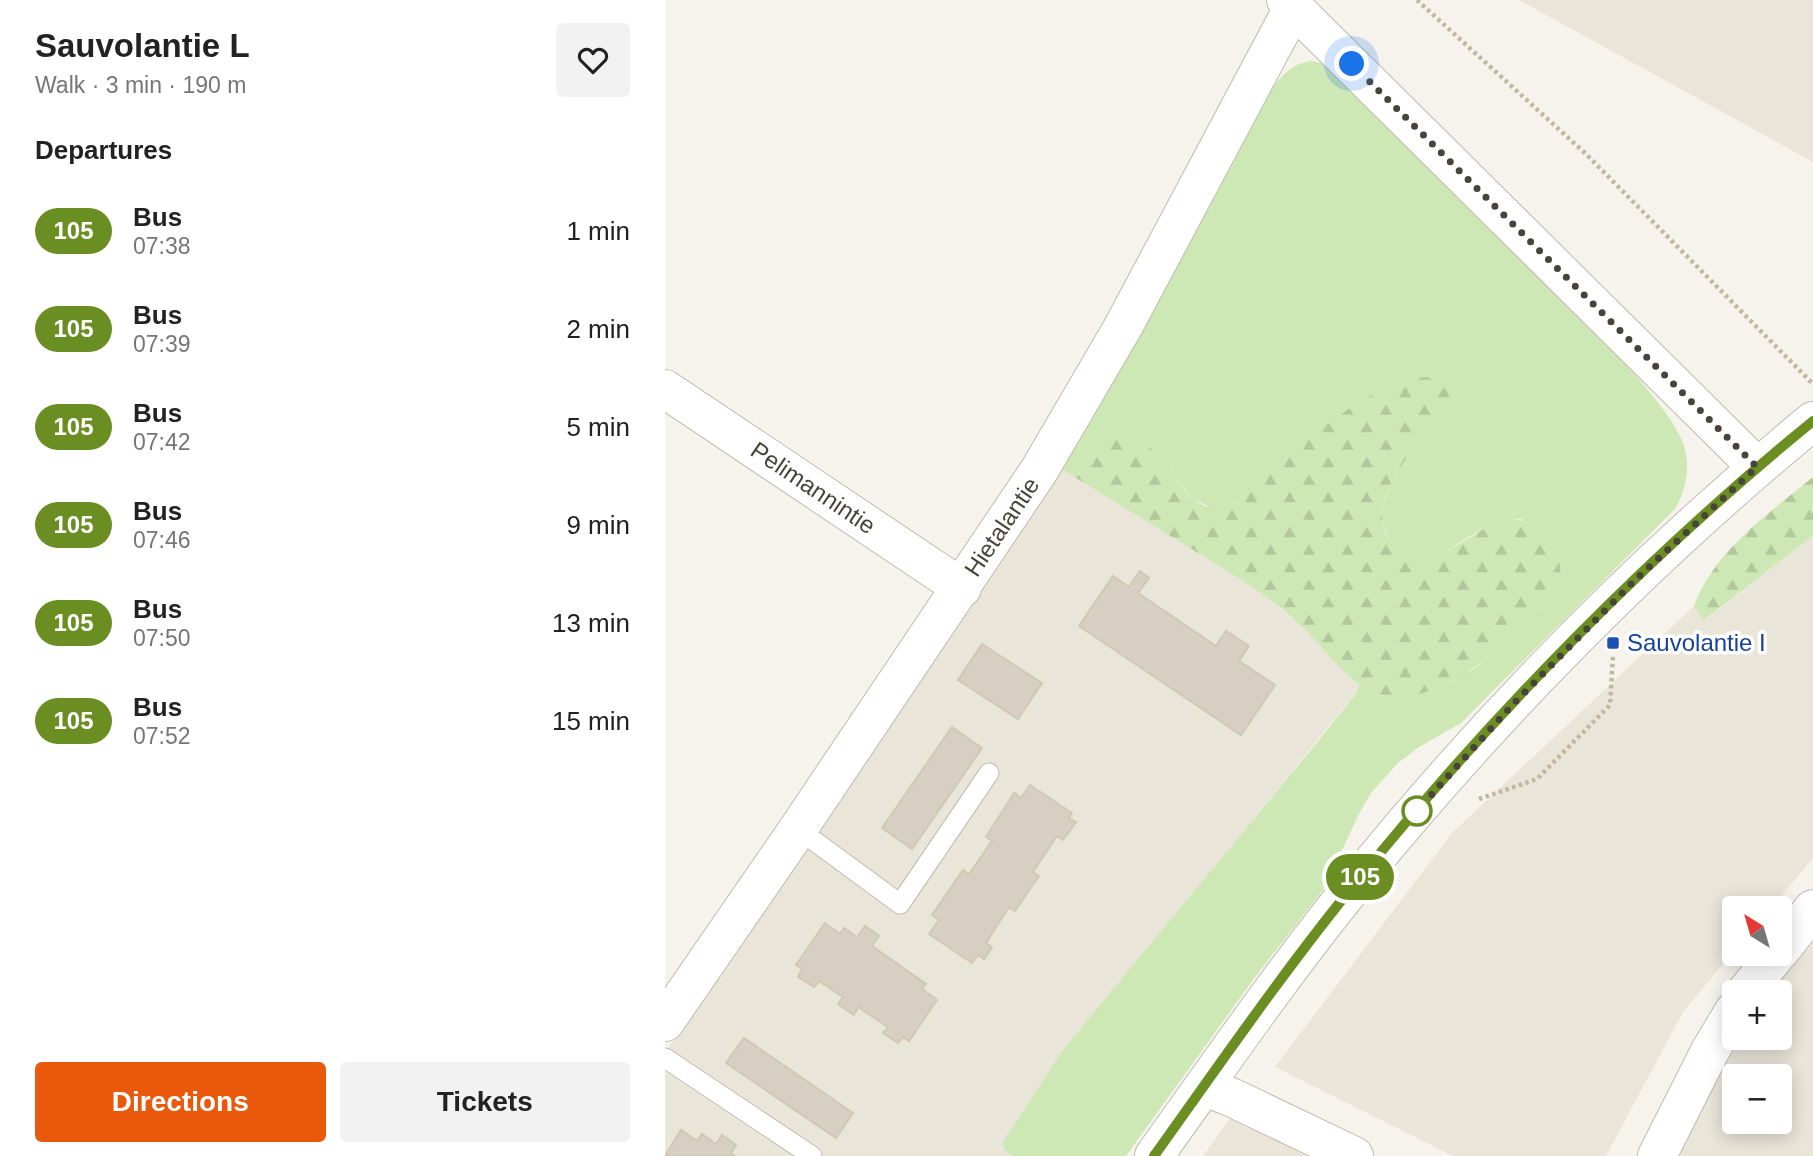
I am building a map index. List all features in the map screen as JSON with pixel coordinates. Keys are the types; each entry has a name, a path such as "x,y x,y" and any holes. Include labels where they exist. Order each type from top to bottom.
{"street":[{"path":"1290,3 1757,467"},
{"name":"Hietalantie","path":"665,1022 962,588 1040,469 1123,327 1290,3"},
{"name":"Pelimannintie","path":"665,389 962,588"},
{"path":"1154,1156 1272,990 1361,875 1431,794 1514,703 1634,581 1757,467 1813,421"},
{"path":"1792,936 1813,909"},
{"path":"1756,980 1767,966"},
{"path":"1657,1156 1722,1032"},
{"path":"1204,1087 1231,1097 1354,1156"}],"lane":[{"path":"798,829 900,904 989,773"},
{"path":"665,1058 812,1156"}],"path":[{"path":"1417,0 1586,154 1813,384"},
{"path":"1471,802 1537,779 1610,705 1613,643"}],"shaded area":[{"path":"1519,0 1813,0 1813,162"},
{"path":"1058,467 1257,589 1300,625 1358,684 1357,691 1062,1051 1004,1150 1012,1156 665,1156 665,1053 892,719"},
{"path":"1813,536 1813,858 1781,896 1722,896 1722,965 1683,1012 1606,1156 1453,1156 1275,1067 1452,833 1694,606 1705,620"},
{"path":"1813,941 1813,1156 1673,1156 1722,1068 1722,1134 1792,1134 1792,1064 1724,1064 1732,1050 1792,1050 1792,980 1779,980"},
{"path":"1232,1116 1306,1156 1203,1156"}],"green space":[{"path":"1311,61 1323,63 1470,202 1542,272 1610,346 1657,402 1681,438 1687,466 1683,492 1675,509 1461,723 1419,747 1398,763 1371,793 1323,890 1255,977 1126,1156 1012,1156 1004,1150 1003,1142 1062,1051 1319,740 1357,692 1358,684 1383,696 1445,685 1475,668 1541,615 1522,519 1490,526 1443,553 1424,559 1398,549 1384,527 1383,510 1387,492 1407,458 1442,415 1320,430 1234,505 1221,509 1193,499 1163,462 1100,443 1076,478 1058,467 1267,96 1285,73 1297,65"},
{"path":"1427,377 1446,388 1448,405 1397,472 1385,497 1384,527 1388,538 1399,549 1418,557 1437,555 1492,525 1511,520 1530,524 1549,540 1556,551 1560,570 1555,598 1533,622 1460,677 1432,690 1401,696 1373,693 1351,677 1301,626 1263,594 1076,478 1100,443 1109,438 1128,440 1143,444 1158,454 1183,488 1203,505 1217,508 1234,505 1299,447 1350,408 1402,382"},
{"path":"1813,477 1813,536 1704,620 1694,606 1715,567 1761,519"}],"building":[{"path":"1140,571 1149,578 1138,593 1216,646 1226,631 1249,646 1239,661 1275,685 1241,735 1079,626 1113,576 1129,587"},
{"path":"982,644 1042,683 1018,719 958,680"},
{"path":"952,727 982,748 912,849 882,828"},
{"path":"1030,785 1072,813 1069,818 1076,822 1063,840 1057,836 1033,872 1039,876 1015,911 1009,907 986,943 992,947 984,959 978,955 972,963 929,934 939,920 932,915 963,870 969,874 992,841 986,837 1014,793 1021,798"},
{"path":"825,923 840,934 844,928 857,937 865,926 879,936 872,946 926,984 922,989 937,1000 909,1041 903,1037 898,1043 883,1033 888,1027 858,1007 854,1015 838,1004 843,997 819,981 814,987 798,977 802,969 796,965"},
{"path":"744,1038 853,1113 836,1138 726,1063"},
{"path":"681,1130 697,1141 702,1134 716,1144 722,1135 736,1145 731,1153 735,1156 665,1156"}],"bus line":[{"name":"105","path":"1154,1156 1272,990 1361,875 1431,794 1514,703 1634,581 1757,467 1813,421"}],"place":[{"name":"Sauvolantie I","path":"1613,643"}],"route":[{"path":"1352,64 1757,467 1634,581 1514,703 1414,814 1417,811"}]}
